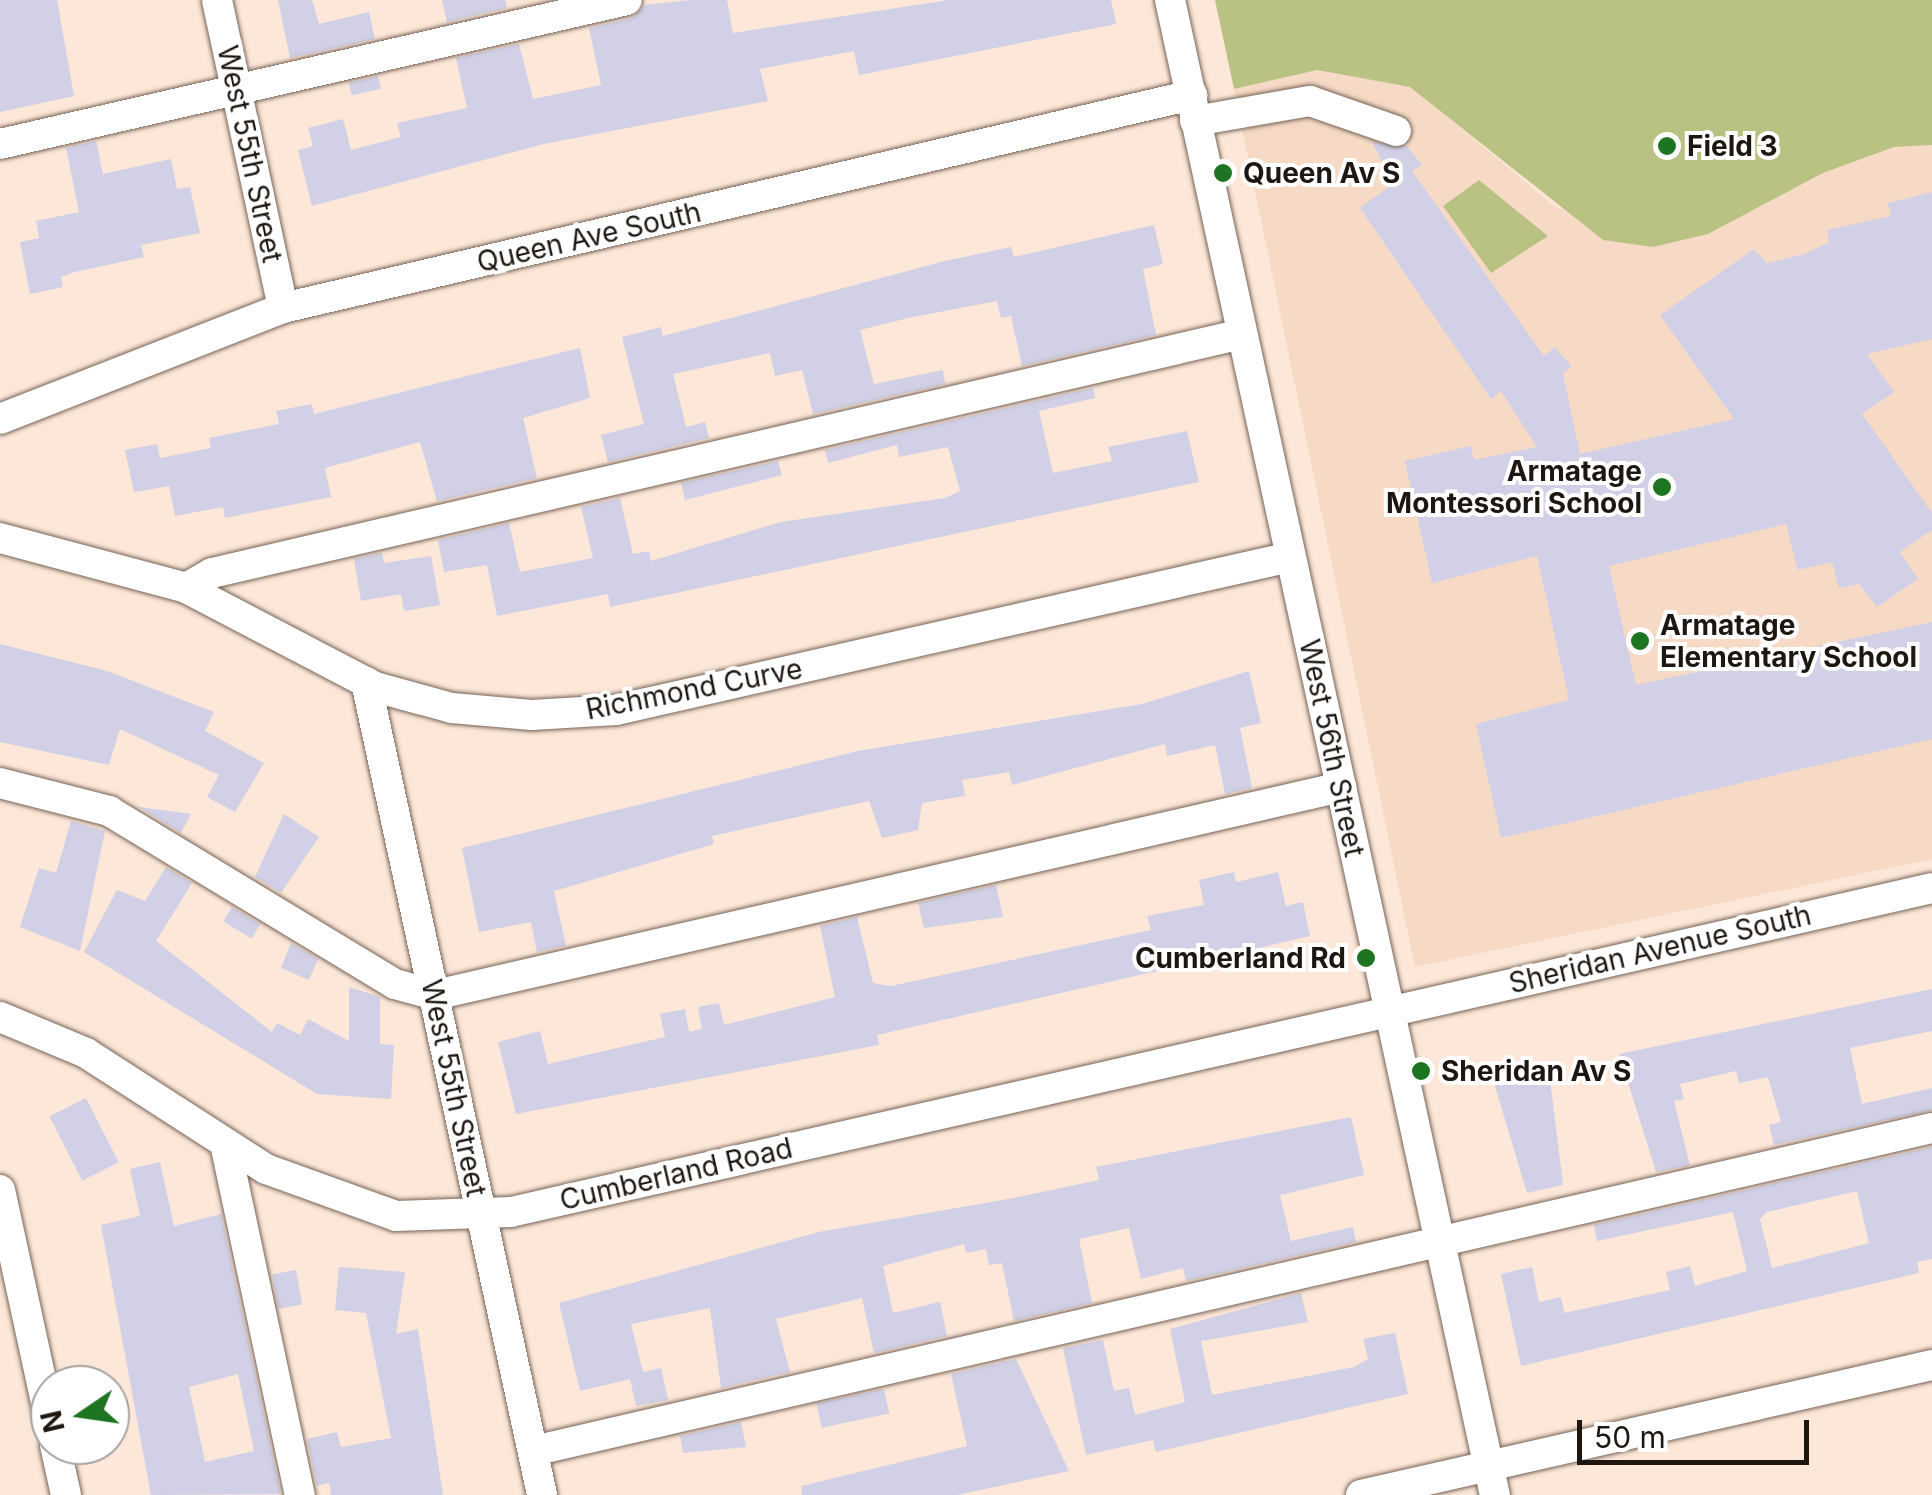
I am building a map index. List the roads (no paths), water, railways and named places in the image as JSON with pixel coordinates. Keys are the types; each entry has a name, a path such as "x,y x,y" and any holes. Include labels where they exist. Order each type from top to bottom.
{"street":[{"name":"West 55th Street","path":"217,0 283,308"},
{"path":"0,144 627,0"},
{"name":"West 56th Street","path":"1170,0 1492,1480"},
{"name":"Queen Ave South","path":"0,419 283,308 1194,108 1310,101 1396,132"},
{"path":"186,588 212,573 1242,334"},
{"name":"Richmond Curve","path":"0,538 186,588 366,682 452,708 616,710 1290,557"},
{"name":"West 55th Street","path":"366,682 542,1495"},
{"path":"0,783 109,812 395,984 435,995 1340,787"},
{"name":"Sheridan Avenue South","path":"1389,1010 1932,888"},
{"name":"Cumberland Road","path":"0,1016 86,1053 226,1148 396,1216 482,1214 1389,1010"},
{"path":"532,1451 1438,1238 1932,1128"},
{"path":"226,1148 300,1495"},
{"path":"0,1190 38,1365"},
{"path":"1361,1495 1492,1480 1932,1365"},
{"path":"59,1465 66,1495"}],"place":[{"name":"Field 3","path":"1667,146"},
{"name":"Queen Av S","path":"1223,173"},
{"name":"Armatage Montessori School","path":"1662,487"},
{"name":"Armatage Elementary School","path":"1640,641"},
{"name":"Cumberland Rd","path":"1366,958"},
{"name":"Sheridan Av S","path":"1421,1071"}]}
